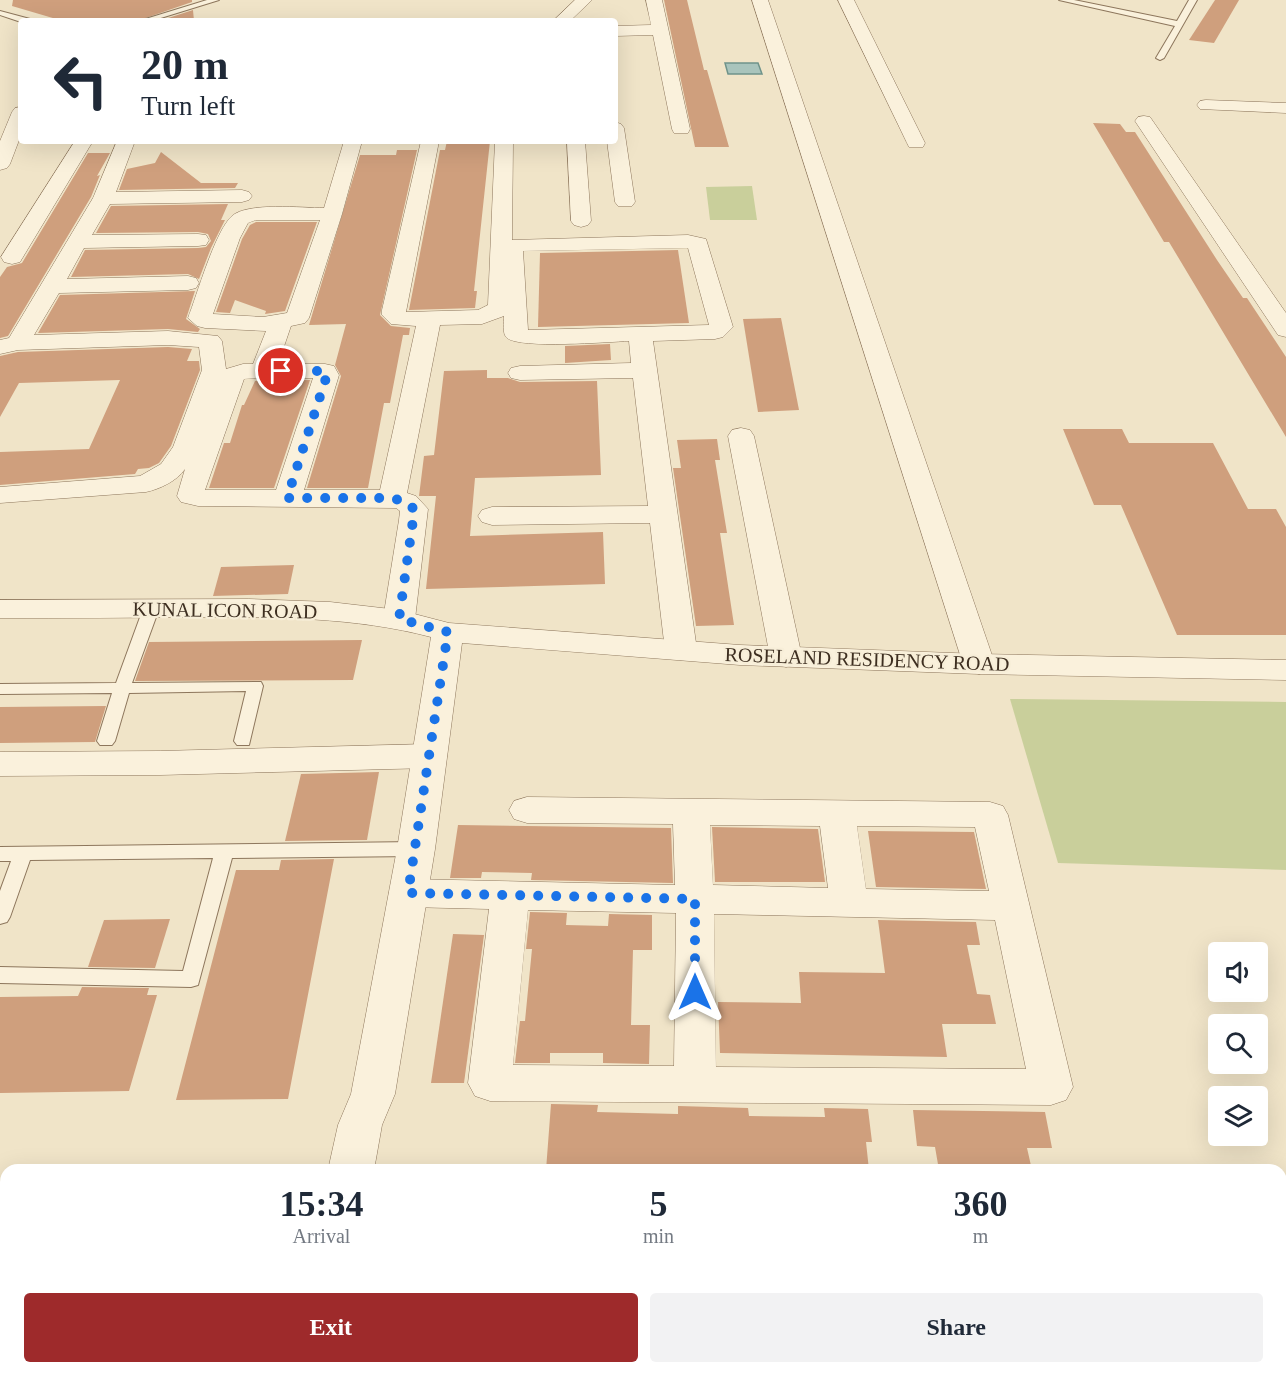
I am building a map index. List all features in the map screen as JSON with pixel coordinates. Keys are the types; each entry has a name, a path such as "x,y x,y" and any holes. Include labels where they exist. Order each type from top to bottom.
{"street":[{"path":"564,18 584,0"},
{"path":"654,0 681,129"},
{"path":"760,0 979,664"},
{"path":"846,0 916,143"},
{"path":"618,31 661,30"},
{"path":"1206,105 1286,108"},
{"path":"0,164 18,119"},
{"path":"1144,121 1286,330"},
{"path":"3,257 82,144"},
{"path":"9,345 52,286 74,249 103,198 125,144"},
{"path":"332,214 247,215 240,219 229,238 200,318 205,321 263,324 297,318 332,214 351,144"},
{"path":"429,144 394,315 399,319 482,317 497,310 500,305 504,144"},
{"path":"576,144 581,221"},
{"path":"617,144 625,202"},
{"path":"103,198 242,196"},
{"path":"3,257 41,256 74,249 198,240"},
{"path":"688,241 698,244 721,327 715,332 640,334 526,337 516,334 512,247 688,241"},
{"path":"52,286 188,283"},
{"path":"392,498 429,320"},
{"path":"263,371 281,322"},
{"path":"640,334 681,650"},
{"path":"0,495 146,484 171,470 186,447 214,370 210,341 168,338 9,345"},
{"path":"520,373 644,370"},
{"path":"287,498 327,375 325,371 243,371 233,375 191,496 198,498 287,498 392,498 406,502 414,509 399,619"},
{"path":"741,436 786,657"},
{"path":"492,516 662,514"},
{"name":"KUNAL ICON ROAD","path":"0,609 284,609 399,619 448,632"},
{"path":"352,1164 360,1125 373,1094 416,849 448,632"},
{"name":"ROSELAND RESIDENCY ROAD","path":"448,632 786,657 979,664 1286,670"},
{"path":"0,764 430,756"},
{"path":"510,895 490,1083 1050,1087 1012,906 990,815 527,810"},
{"path":"691,811 695,899 695,1084"},
{"path":"837,813 849,902"},
{"path":"408,893 1012,906"}],"lane":[{"path":"153,18 215,0"},
{"path":"1063,0 1178,24"},
{"path":"1160,58 1193,0"},
{"path":"0,13 18,18"},
{"path":"106,741 122,688 151,609"},
{"path":"0,690 255,686 243,741"},
{"path":"0,854 416,849"},
{"path":"0,975 191,979 224,852"},
{"path":"0,917 23,854"}],"green space":[{"path":"752,186 757,220 710,220 706,187"},
{"path":"1010,699 1286,702 1286,870 1058,863"}],"water":[{"path":"725,63 758,63 762,74 728,74"}],"building":[{"path":"13,0 192,0 192,2 146,18 53,18 12,6"},
{"path":"664,0 687,0 704,70 707,70 729,147 695,147"},
{"path":"1215,0 1239,0 1214,43 1189,40"},
{"path":"193,10 194,18 168,18"},
{"path":"1093,123 1120,124 1126,132 1135,132 1217,260 1243,298 1247,298 1286,357 1286,437 1169,242 1164,242"},
{"path":"446,144 490,144 474,291 477,291 475,308 409,310 440,150 445,150"},
{"path":"397,150 417,150 380,315 391,326 410,328 409,335 403,335 390,403 384,403 368,488 307,488 341,376 335,365 346,324 309,325 360,155 396,155"},
{"path":"161,152 201,183 238,183 235,188 119,190 127,169 155,163"},
{"path":"88,153 110,153 97,176 100,175 91,197 8,336 0,338 0,277 7,267 22,263"},
{"path":"228,204 221,220 225,220 199,279 188,274 71,277 85,250 198,248 206,247 211,241 208,234 198,232 96,233 111,206"},
{"path":"256,222 317,222 285,311 265,314 266,311 235,300 230,313 216,312 242,239 250,225"},
{"path":"678,250 689,323 538,327 540,253"},
{"path":"195,291 186,319 200,329 198,332 168,329 38,333 60,295"},
{"path":"781,318 799,410 758,412 743,319"},
{"path":"610,344 611,360 565,363 565,346"},
{"path":"168,347 192,349 187,361 199,361 200,370 171,446 159,463 149,468 138,469 135,474 0,485 0,452 89,449 120,380 19,383 0,417 0,356 18,352"},
{"path":"487,370 487,378 508,378 520,382 597,381 601,475 475,478 470,536 603,532 605,584 426,589 436,496 419,496 424,456 434,455 444,371"},
{"path":"310,380 274,488 209,488 224,443 230,443 242,405 255,381"},
{"path":"1063,429 1122,429 1129,443 1213,443 1248,509 1276,509 1286,527 1286,635 1177,635 1121,505 1094,505"},
{"path":"717,439 720,460 715,460 727,533 720,533 734,625 696,626 673,468 681,468 677,440"},
{"path":"294,565 288,594 213,596 221,567"},
{"path":"362,640 353,680 135,681 149,642"},
{"path":"106,706 95,742 0,743 0,707"},
{"path":"379,772 367,840 285,841 301,774"},
{"path":"458,825 671,828 673,883 531,880 532,873 482,872 481,878 450,878"},
{"path":"712,827 818,829 825,882 715,882"},
{"path":"868,831 974,832 986,889 876,887"},
{"path":"334,859 288,1099 176,1100 236,870 279,870 281,860"},
{"path":"530,912 567,913 566,925 608,926 609,914 652,915 652,950 633,950 631,1025 650,1025 649,1064 603,1063 603,1053 550,1053 550,1063 515,1063 520,1021 525,1021 532,949 526,949"},
{"path":"170,919 155,968 88,967 104,920"},
{"path":"878,920 976,922 980,945 967,945 977,994 990,995 996,1024 942,1024 947,1057 720,1053 718,1002 801,1003 799,972 885,973"},
{"path":"453,934 484,935 464,1083 431,1083"},
{"path":"82,987 149,988 147,995 157,995 129,1091 0,1093 0,997 78,996"},
{"path":"551,1104 598,1105 597,1112 678,1114 678,1106 748,1108 749,1116 825,1117 824,1108 868,1109 872,1142 866,1142 868,1164 546,1164"},
{"path":"913,1110 1045,1112 1052,1148 1027,1148 1031,1164 938,1164 935,1147 917,1146"}],"route":[{"path":"281,371 325,371 327,375 287,498 392,498 406,502 414,509 399,619 448,632 408,893 695,899 695,992"}]}
